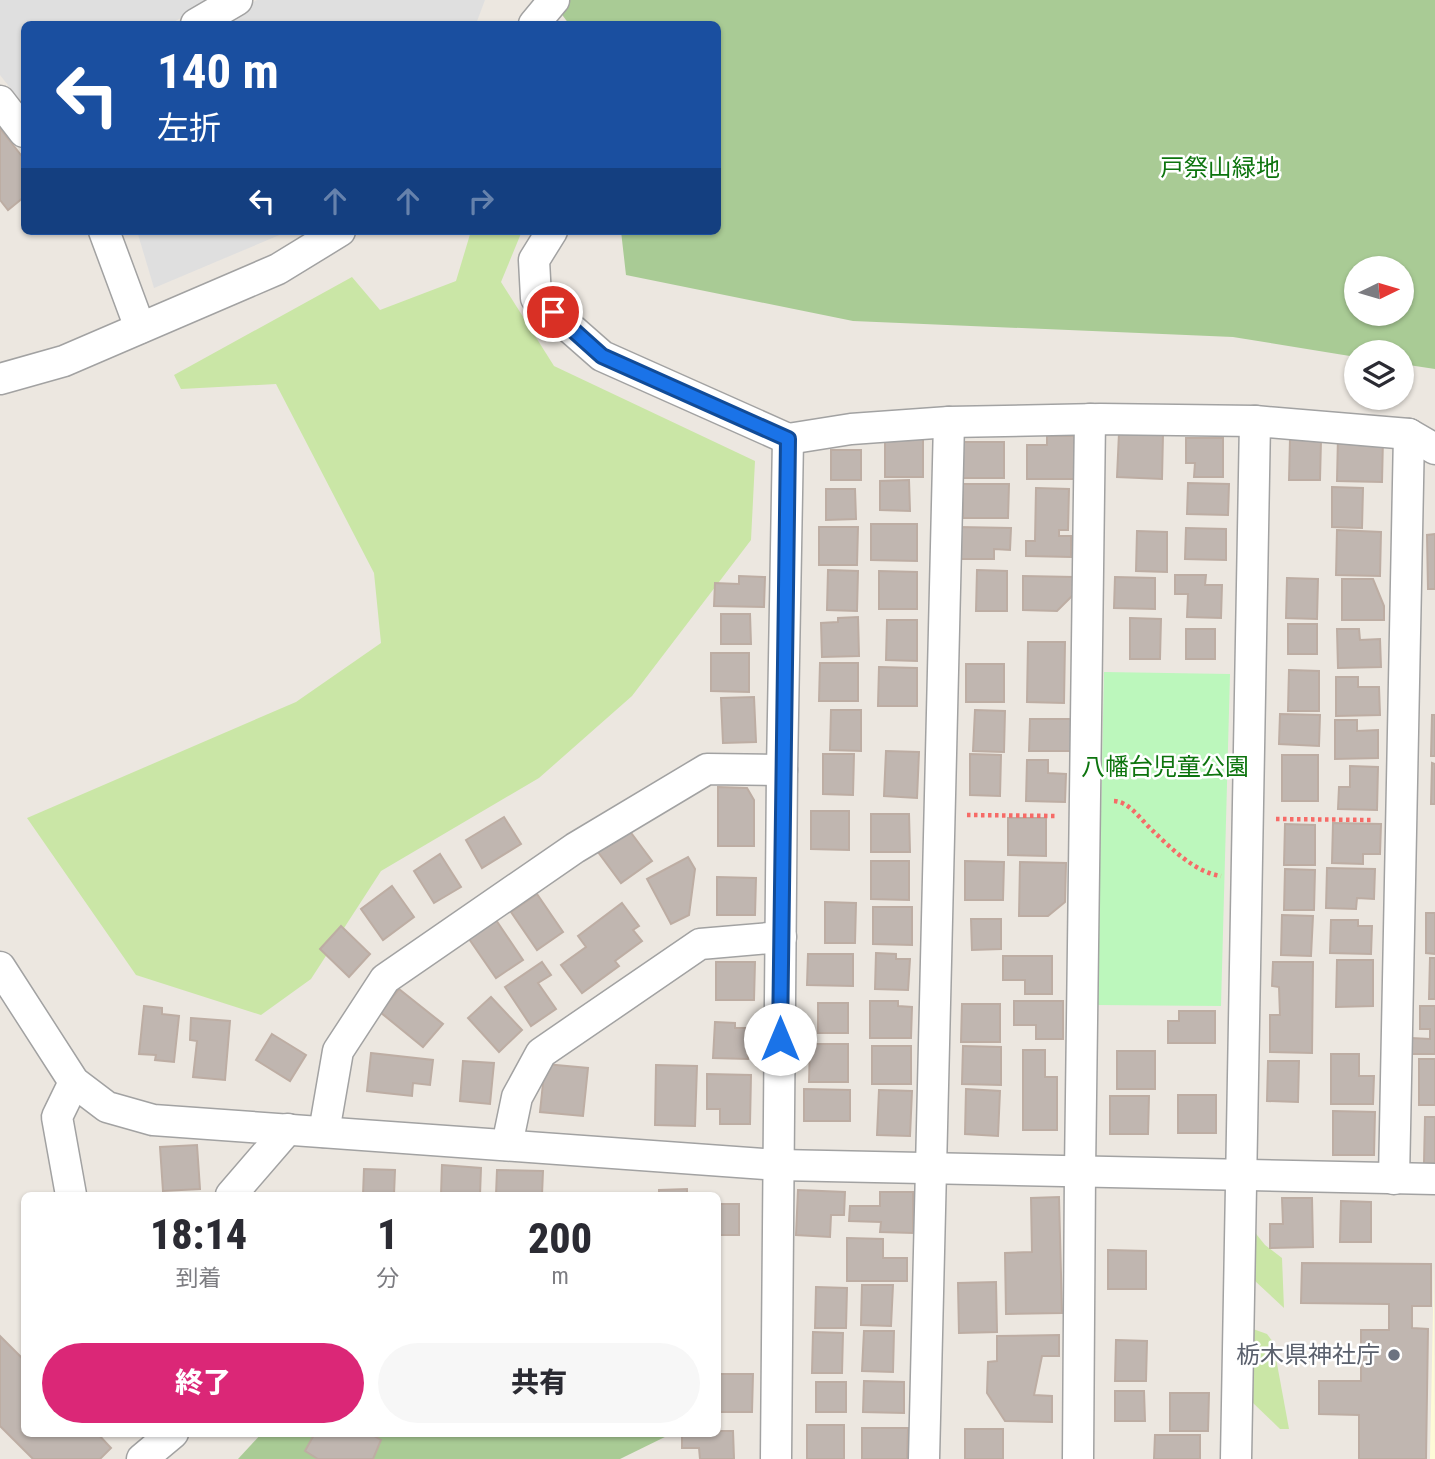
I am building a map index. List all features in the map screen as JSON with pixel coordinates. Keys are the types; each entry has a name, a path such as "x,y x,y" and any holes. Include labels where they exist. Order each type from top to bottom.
{"street":[{"path":"201,21 237,0"},
{"path":"536,21 554,0"},
{"path":"0,101 21,126"},
{"path":"105,235 140,328"},
{"path":"0,379 64,361 278,269 333,235"},
{"path":"550,235 534,260 536,298 602,356 788,439 851,429 949,422 1090,419 1255,421 1409,433 1435,449"},
{"path":"1078,1459 1090,419"},
{"path":"1236,1459 1255,421"},
{"path":"924,1459 949,422"},
{"path":"1394,1179 1409,433"},
{"path":"776,1459 782,770 788,439"},
{"path":"324,1132 338,1051 385,979 575,848 708,769 782,770"},
{"path":"507,1145 517,1097 541,1054 700,944 781,937"},
{"path":"0,967 74,1082 107,1107 153,1120 779,1166 1435,1180"},
{"path":"70,1192 57,1117 74,1082"},
{"path":"234,1192 288,1129"},
{"path":"142,1459 168,1437"}],"path":[{"path":"939,815 1085,808 1124,802 1153,831 1206,874 1247,877"},
{"path":"1248,819 1401,820"}],"shaded area":[{"path":"0,0 213,0 175,21 21,21 21,100 0,75"},
{"path":"257,0 485,0 477,21 222,21"},
{"path":"138,235 280,235 154,288"},
{"path":"1434,1262 1435,1459 1430,1459"}],"green space":[{"name":"戸祭山緑地","path":"551,0 1435,0 1435,369 1414,366 1414,340 1344,340 1344,355 1233,337 853,321 626,275 621,235 721,235 721,21 567,21"},
{"path":"470,235 520,235 501,282 554,366 755,461 751,540 632,696 539,778 381,871 311,979 261,1015 136,975 27,818 296,702 381,643 374,573 276,384 181,389 174,375 352,277 380,310 456,281"},
{"name":"八幡台児童公園","path":"1104,672 1230,674 1221,1006 1097,1005"},
{"path":"1249,1225 1265,1245 1282,1258 1284,1308 1255,1281 1249,1264"},
{"path":"1253,1329 1267,1334 1273,1342 1289,1429 1280,1429 1252,1402"},
{"path":"258,1437 665,1437 620,1459 238,1459"}],"building":[{"path":"0,128 21,155 21,199 8,210 0,200"},
{"path":"1119,433 1163,434 1162,479 1117,477"},
{"path":"1047,436 1074,436 1074,479 1027,479 1027,445 1047,445"},
{"path":"1338,436 1383,438 1382,482 1337,481"},
{"path":"1186,438 1223,438 1223,477 1194,477 1195,463 1186,463"},
{"path":"885,439 923,439 923,477 885,477"},
{"path":"1290,439 1321,440 1320,480 1289,480"},
{"path":"958,442 1004,442 1004,478 958,478"},
{"path":"831,450 861,450 861,480 831,480"},
{"path":"909,480 910,511 880,510 880,481"},
{"path":"1188,483 1229,484 1228,515 1187,514"},
{"path":"963,484 1009,484 1008,518 963,518"},
{"path":"1332,487 1363,488 1362,528 1332,527"},
{"path":"1036,488 1069,489 1068,530 1059,530 1059,536 1071,536 1071,557 1026,556 1026,541 1035,541"},
{"path":"826,489 855,489 856,519 826,520"},
{"path":"871,524 917,524 917,561 871,560"},
{"path":"819,527 858,527 857,565 819,565"},
{"path":"959,527 1011,528 1010,550 994,549 994,559 958,559"},
{"path":"1186,528 1226,529 1226,560 1185,559"},
{"path":"1337,530 1381,532 1380,576 1336,575"},
{"path":"1137,531 1167,532 1167,572 1136,571"},
{"path":"1435,534 1435,589 1428,589 1427,535"},
{"path":"828,570 858,571 857,611 827,610"},
{"path":"977,570 1007,571 1007,611 976,611"},
{"path":"879,571 917,572 917,609 879,609"},
{"path":"1175,575 1206,575 1205,585 1222,585 1221,618 1187,617 1188,594 1175,594"},
{"path":"739,576 765,577 764,607 714,606 715,583 739,584"},
{"path":"1023,576 1074,577 1073,595 1057,611 1023,610"},
{"path":"1115,577 1155,578 1155,609 1114,608"},
{"path":"1287,578 1318,579 1317,619 1286,618"},
{"path":"1342,579 1373,579 1384,606 1384,620 1342,620"},
{"path":"721,614 750,614 751,644 721,644"},
{"path":"858,617 859,656 822,657 821,623 838,622 838,618"},
{"path":"1130,618 1161,619 1160,659 1130,659"},
{"path":"887,620 917,620 917,661 886,660"},
{"path":"1288,624 1317,624 1317,654 1288,654"},
{"path":"1186,629 1215,629 1215,659 1186,659"},
{"path":"1337,629 1359,629 1360,640 1380,639 1381,667 1338,668"},
{"path":"1028,642 1065,642 1064,703 1027,702"},
{"path":"711,653 749,653 749,692 711,691"},
{"path":"820,663 858,663 858,701 819,701"},
{"path":"966,664 1004,664 1004,702 966,702"},
{"path":"879,667 917,668 917,706 878,706"},
{"path":"1289,670 1319,671 1319,711 1288,711"},
{"path":"1336,677 1358,677 1358,687 1379,687 1380,715 1336,716"},
{"path":"754,697 756,742 723,743 721,698"},
{"path":"831,710 861,710 861,751 830,750"},
{"path":"975,710 1005,711 1004,752 973,751"},
{"path":"1280,714 1320,715 1319,746 1279,744"},
{"path":"1432,715 1435,715 1435,756 1431,756"},
{"path":"1030,719 1075,719 1075,751 1029,751"},
{"path":"1335,720 1357,720 1357,731 1378,730 1378,758 1335,759"},
{"path":"886,751 919,752 917,798 884,796"},
{"path":"823,754 854,754 853,795 823,794"},
{"path":"970,754 1001,755 1000,796 970,795"},
{"path":"1282,755 1318,755 1318,801 1282,801"},
{"path":"1027,760 1048,760 1048,773 1066,774 1065,802 1026,801"},
{"path":"1432,763 1435,764 1435,804 1431,804"},
{"path":"1350,766 1378,767 1377,810 1338,809 1339,787 1350,787"},
{"path":"718,787 747,788 754,800 754,846 718,846"},
{"path":"811,811 849,811 849,850 811,849"},
{"path":"871,814 909,814 910,852 871,852"},
{"path":"504,817 521,844 482,868 466,840"},
{"path":"1008,818 1046,818 1046,856 1008,855"},
{"path":"1333,823 1381,824 1380,854 1363,854 1363,864 1332,863"},
{"path":"1285,824 1315,825 1315,865 1284,865"},
{"path":"629,830 652,861 621,883 598,852"},
{"path":"440,854 461,887 434,903 414,871"},
{"path":"688,857 695,869 689,915 671,924 647,879"},
{"path":"871,861 909,861 909,900 871,899"},
{"path":"965,861 1004,862 1003,900 965,900"},
{"path":"1020,862 1066,863 1065,902 1048,916 1019,916"},
{"path":"1327,868 1375,869 1374,899 1357,898 1356,909 1326,908"},
{"path":"1285,869 1315,870 1314,910 1284,910"},
{"path":"717,877 756,878 755,915 717,915"},
{"path":"392,886 414,917 383,940 361,909"},
{"path":"537,894 563,932 537,950 511,912"},
{"path":"825,902 856,903 855,943 825,943"},
{"path":"622,903 639,926 633,930 642,941 615,961 619,966 582,993 561,965 586,947 578,936"},
{"path":"873,907 912,907 912,945 873,944"},
{"path":"1426,913 1435,913 1435,954 1426,953"},
{"path":"1282,915 1313,916 1311,956 1281,955"},
{"path":"494,917 523,960 496,978 467,936"},
{"path":"971,919 1001,919 1001,949 972,950"},
{"path":"1331,920 1358,920 1358,926 1372,926 1371,954 1330,953"},
{"path":"341,926 370,954 349,977 320,949"},
{"path":"876,953 896,954 896,959 910,959 908,990 875,989"},
{"path":"808,954 853,954 853,986 807,985"},
{"path":"1003,956 1052,956 1052,994 1025,994 1025,980 1003,980"},
{"path":"1430,958 1435,958 1435,999 1429,999"},
{"path":"1337,960 1373,960 1373,1006 1336,1007"},
{"path":"542,962 551,975 538,983 556,1009 531,1026 505,987"},
{"path":"716,962 755,962 754,1000 716,1000"},
{"path":"1273,962 1313,962 1312,1053 1270,1052 1270,1015 1280,1015 1279,987 1272,986"},
{"path":"399,989 443,1024 423,1047 380,1012"},
{"path":"491,997 522,1030 499,1052 468,1018"},
{"path":"870,1001 898,1001 898,1006 912,1007 911,1038 870,1038"},
{"path":"1014,1001 1063,1001 1063,1039 1036,1039 1036,1025 1014,1025"},
{"path":"818,1003 848,1003 848,1033 818,1033"},
{"path":"962,1004 1000,1004 1000,1042 961,1042"},
{"path":"144,1006 162,1008 162,1014 179,1016 174,1062 155,1060 156,1055 139,1054"},
{"path":"1420,1006 1435,1006 1435,1054 1411,1054 1412,1038 1430,1039 1430,1029 1420,1029"},
{"path":"1179,1011 1215,1011 1215,1043 1168,1043 1168,1021 1179,1021"},
{"path":"191,1018 230,1021 225,1080 193,1077 197,1041 190,1040"},
{"path":"715,1022 735,1023 735,1028 748,1028 748,1059 713,1058"},
{"path":"272,1034 306,1055 290,1081 256,1060"},
{"path":"810,1044 848,1044 848,1082 809,1082"},
{"path":"872,1046 911,1046 911,1084 872,1084"},
{"path":"963,1046 1001,1047 1001,1085 962,1084"},
{"path":"1023,1050 1045,1050 1045,1077 1057,1077 1057,1130 1023,1130"},
{"path":"1117,1051 1155,1051 1155,1089 1117,1089"},
{"path":"371,1053 433,1060 430,1085 413,1083 412,1096 367,1091"},
{"path":"1331,1054 1359,1054 1359,1076 1374,1076 1373,1104 1331,1104"},
{"path":"1419,1059 1435,1059 1435,1105 1419,1105"},
{"path":"463,1061 494,1063 490,1104 460,1101"},
{"path":"1268,1061 1299,1061 1298,1102 1267,1101"},
{"path":"545,1064 588,1068 583,1116 540,1112"},
{"path":"656,1065 697,1066 695,1126 655,1125"},
{"path":"707,1074 751,1075 750,1124 720,1124 720,1109 707,1109"},
{"path":"804,1089 850,1090 850,1121 804,1121"},
{"path":"966,1089 1000,1091 998,1136 965,1134"},
{"path":"879,1090 912,1091 910,1136 877,1135"},
{"path":"1178,1095 1216,1095 1216,1133 1178,1133"},
{"path":"1110,1096 1149,1096 1148,1134 1110,1134"},
{"path":"1333,1111 1375,1112 1374,1155 1333,1155"},
{"path":"1425,1117 1435,1117 1435,1163 1424,1163"},
{"path":"197,1145 200,1189 163,1191 160,1147"},
{"path":"442,1165 481,1168 480,1192 441,1192"},
{"path":"364,1169 395,1170 394,1192 363,1192"},
{"path":"497,1170 543,1171 542,1192 496,1192"},
{"path":"687,1189 687,1192 659,1192"},
{"path":"798,1190 845,1192 844,1215 831,1215 830,1237 796,1235"},
{"path":"880,1192 913,1192 913,1233 880,1232 881,1222 849,1221 850,1206 880,1206"},
{"path":"1059,1197 1062,1313 1006,1314 1005,1253 1032,1252 1031,1198"},
{"path":"1282,1198 1312,1198 1313,1247 1270,1248 1270,1224 1283,1224"},
{"path":"1341,1201 1371,1202 1371,1242 1340,1242"},
{"path":"721,1204 739,1204 739,1235 721,1235"},
{"path":"847,1238 883,1239 883,1258 907,1258 907,1281 847,1281"},
{"path":"1108,1250 1146,1251 1146,1289 1108,1289"},
{"name":"栃木県神社庁","path":"1302,1263 1431,1264 1431,1306 1412,1306 1412,1328 1428,1329 1426,1459 1359,1459 1359,1415 1319,1414 1319,1381 1361,1381 1361,1330 1389,1330 1389,1304 1301,1303"},
{"path":"996,1282 997,1332 959,1333 958,1283"},
{"path":"862,1285 893,1285 891,1326 861,1325"},
{"path":"816,1287 847,1288 846,1328 815,1328"},
{"path":"864,1331 894,1331 893,1372 862,1371"},
{"path":"813,1332 843,1333 842,1373 812,1373"},
{"path":"1059,1335 1059,1356 1042,1356 1034,1395 1052,1396 1052,1422 1005,1421 987,1393 988,1362 997,1361 997,1336"},
{"path":"0,1336 21,1357 21,1437 101,1437 111,1448 100,1459 33,1459 0,1426"},
{"path":"1116,1340 1147,1341 1146,1381 1115,1381"},
{"path":"721,1374 753,1374 752,1412 721,1412"},
{"path":"864,1381 904,1382 904,1413 863,1412"},
{"path":"816,1382 846,1382 846,1412 816,1412"},
{"path":"1115,1391 1144,1391 1145,1421 1115,1421"},
{"path":"1170,1393 1209,1393 1208,1431 1170,1431"},
{"path":"807,1425 844,1425 844,1459 807,1459"},
{"path":"862,1428 908,1428 907,1459 862,1459"},
{"path":"965,1429 1003,1429 1003,1459 965,1459"},
{"path":"721,1431 733,1431 734,1459 700,1459 699,1448 682,1448 682,1437 721,1437"},
{"path":"1155,1435 1200,1435 1200,1459 1154,1459"},
{"path":"313,1437 376,1437 381,1440 373,1459 318,1459 305,1451"}],"place":[{"name":"栃木県神社庁","path":"1394,1355"}],"route":[{"path":"553,312 602,356 788,439 780,1039"}]}
